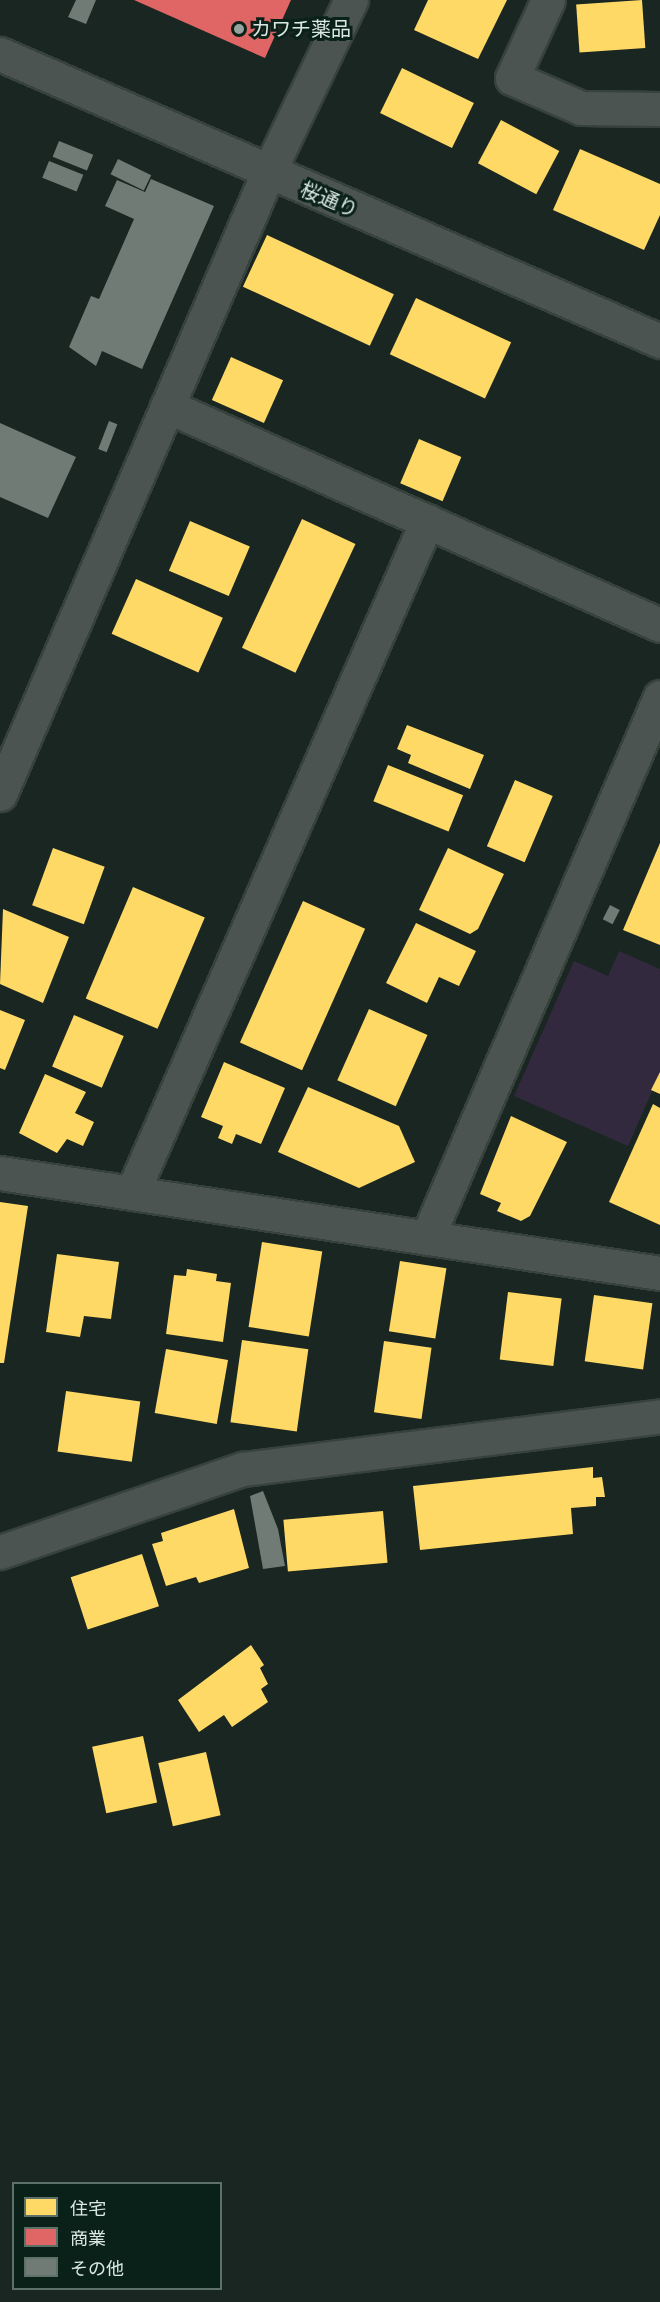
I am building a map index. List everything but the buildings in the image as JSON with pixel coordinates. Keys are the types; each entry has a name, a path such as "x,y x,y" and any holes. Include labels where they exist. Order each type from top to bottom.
{"street":[{"path":"0,794 268,173 351,0"},
{"path":"548,0 512,78 581,108 660,109"},
{"name":"桜通り","path":"0,54 268,173 660,341"},
{"path":"167,406 660,625"},
{"path":"132,1193 427,521"},
{"path":"427,1238 660,697"},
{"path":"0,1173 660,1273"},
{"path":"0,1552 243,1469 660,1416"}],"shaded area":[{"path":"619,951 660,969 660,1073 628,1146 514,1096 574,961 608,976"}],"place":[{"name":"カワチ薬品","path":"239,29"}]}
